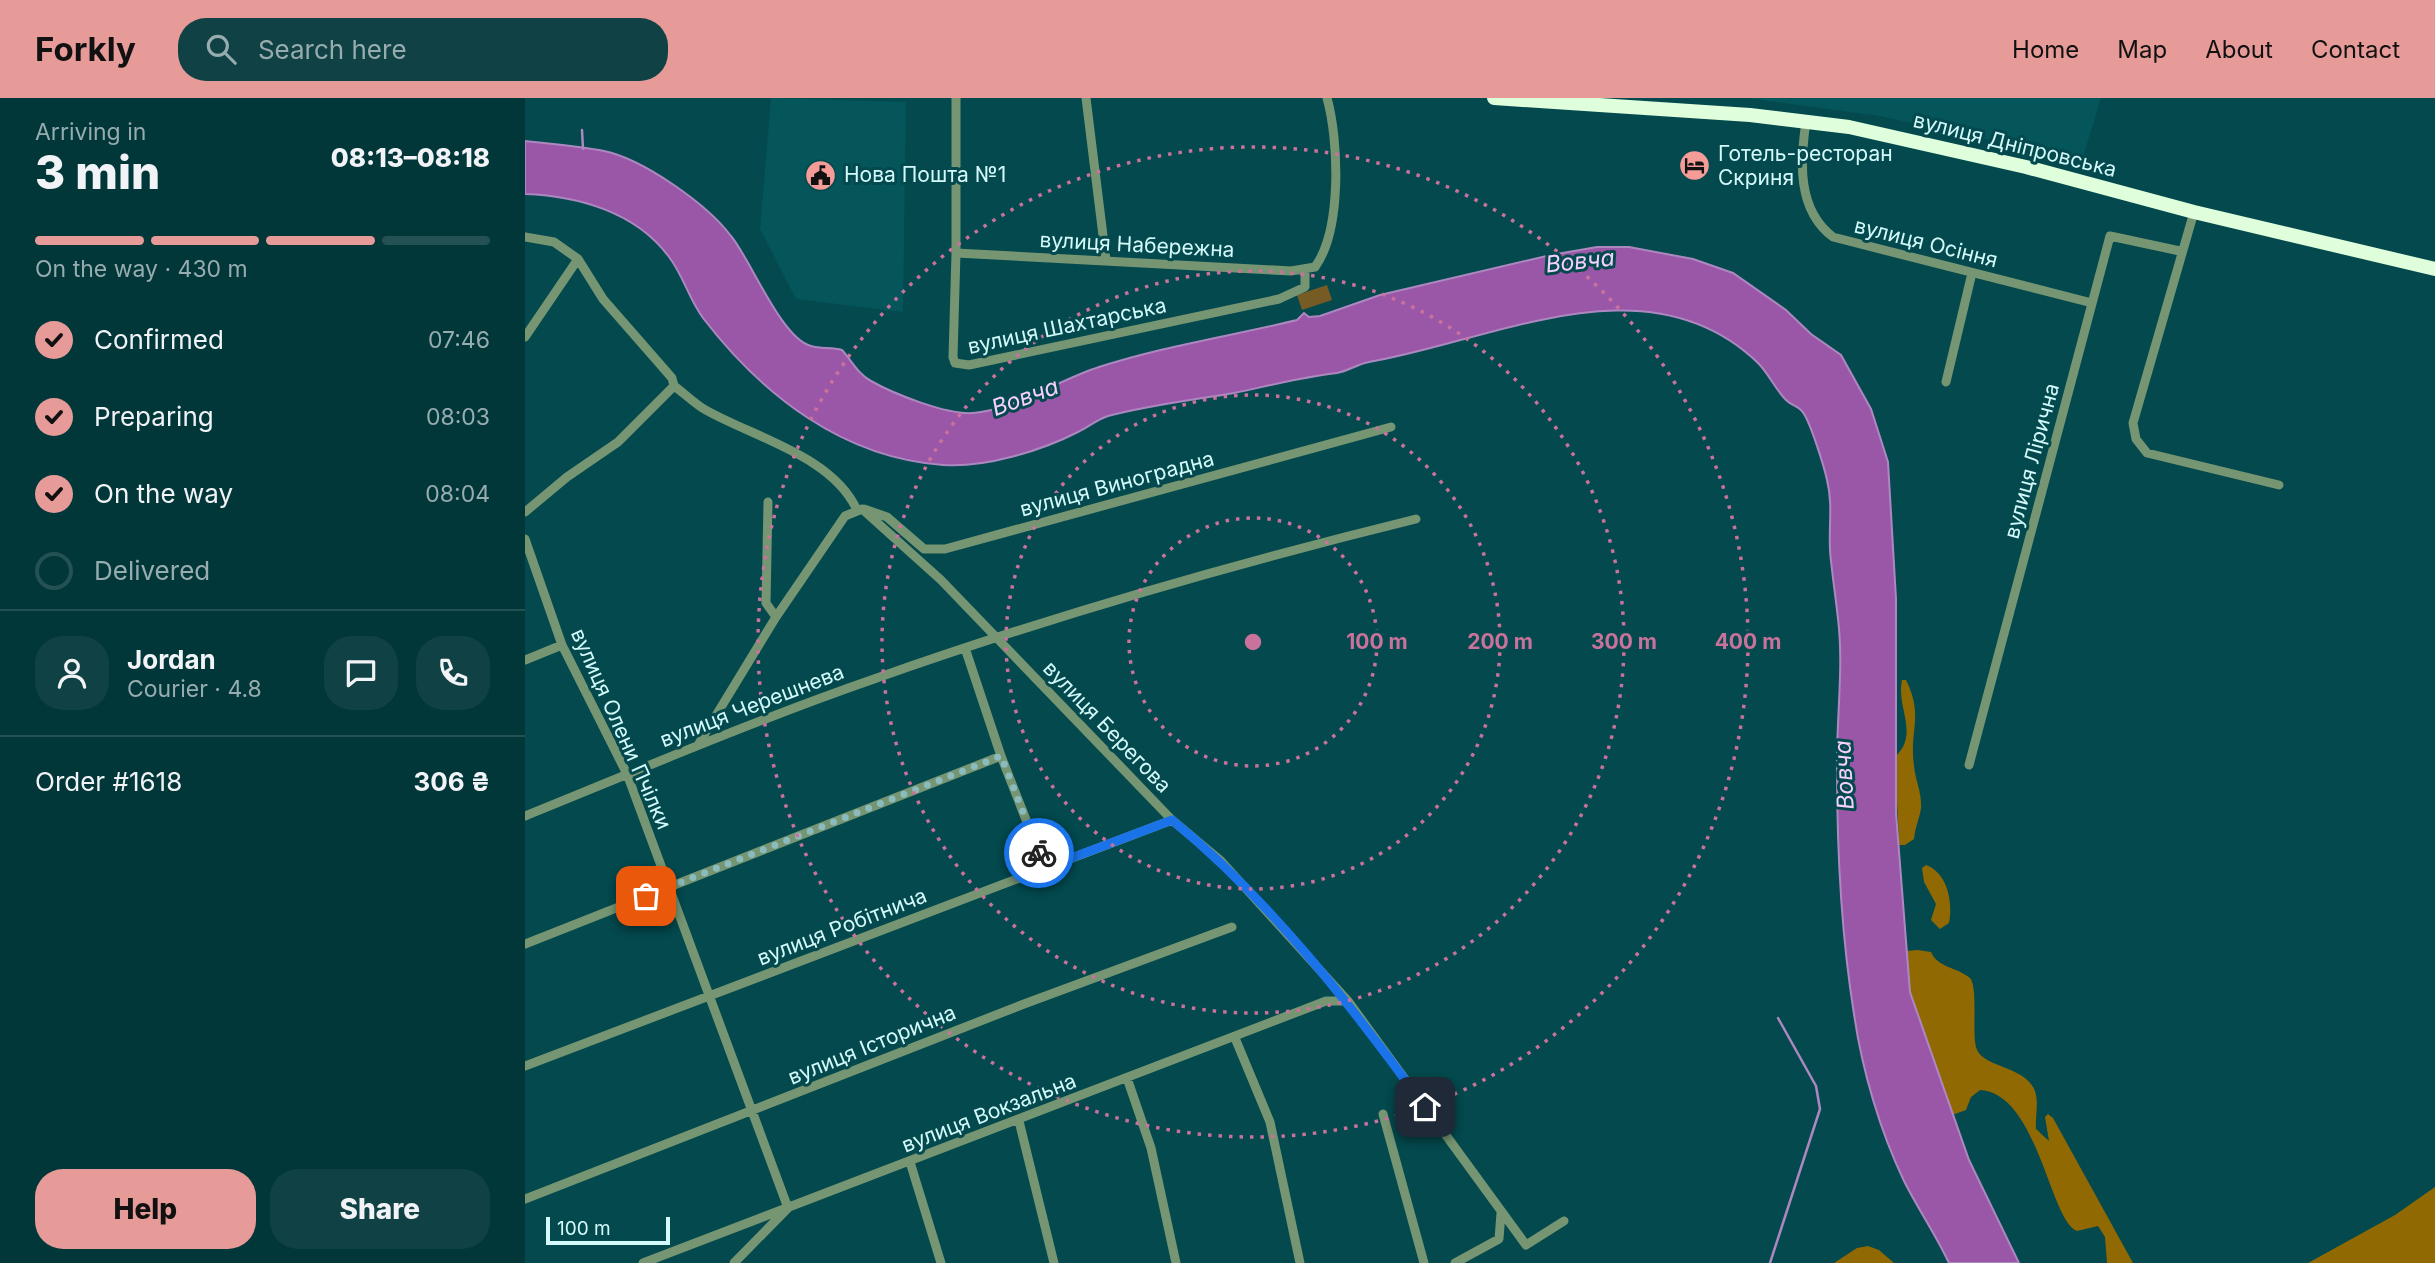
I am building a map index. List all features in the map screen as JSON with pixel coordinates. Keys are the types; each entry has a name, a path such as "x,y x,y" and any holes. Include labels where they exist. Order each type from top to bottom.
{"highway":[{"name":"вулиця Дніпровська","path":"1495,98 1806,121 1881,134 2435,269"}],"street":[{"name":"вулиця Шахтарська","path":"956,98 953,358 955,363 961,366 1279,299 1305,287 1305,270"},
{"path":"1086,98 1106,260"},
{"name":"вулиця Набережна","path":"956,253 1305,270 1315,267 1326,248 1333,213 1334,127 1327,98"},
{"name":"вулиця Осіння","path":"1806,121 1801,174 1814,215 1823,230 1849,243 2092,303"},
{"path":"2194,212 2133,424 2136,439 2147,453 2279,485"},
{"name":"вулиця Лірична","path":"1969,765 2110,236 2181,251"},
{"path":"525,237 554,242 579,259 525,337"},
{"name":"вулиця Берегова","path":"579,259 603,299 672,378 674,386 704,409 758,433 824,471 860,510 941,580 1172,820 1221,861 1348,1002 1526,1245 1564,1221"},
{"path":"1946,382 1972,273"},
{"path":"525,512 567,477 618,442 674,386"},
{"name":"вулиця Виноградна","path":"860,510 887,517 924,549 945,549 1391,427"},
{"path":"768,502 766,603 776,617"},
{"path":"698,745 776,617 845,516 860,510"},
{"path":"995,639 1130,595 1416,519"},
{"name":"вулиця Олени Пчілки","path":"525,540 562,645 627,774 788,1208"},
{"name":"вулиця Черешнева","path":"525,816 698,745 995,639"},
{"path":"525,660 562,645"},
{"path":"965,648 1001,756 1045,868"},
{"path":"525,944 1001,756"},
{"name":"вулиця Робітнича","path":"525,1066 1172,820"},
{"name":"вулиця Історична","path":"525,1199 1024,1004 1232,927"},
{"name":"вулиця Вокзальна","path":"643,1263 1326,1001 1348,1002"},
{"path":"1235,1038 1270,1122 1300,1263"},
{"path":"1127,1078 1151,1148 1176,1263"},
{"path":"1383,1114 1424,1263"},
{"path":"1019,1121 1054,1263"},
{"path":"910,1162 941,1263"},
{"path":"734,1263 788,1208"},
{"path":"1455,1263 1499,1239 1501,1213"}],"shaded area":[{"path":"771,98 906,102 903,312 796,299 760,229"},
{"path":"1747,98 2101,98 2082,160 1879,116"},
{"path":"1327,285 1332,300 1302,310 1297,295"},
{"path":"1902,680 1906,680 1914,704 1913,753 1921,808 1914,839 1905,845 1899,845 1895,757 1906,739 1907,730"},
{"path":"1926,865 1944,882 1949,898 1949,923 1940,929 1931,920 1936,904 1924,882 1922,868"},
{"path":"1906,951 1931,952 1938,961 1970,978 1974,990 1975,1040 1980,1054 2030,1083 2036,1096 2036,1129 2049,1141 2045,1117 2048,1114 2053,1118 2133,1263 2107,1263 2105,1237 2098,1226 2077,1231 2067,1222 2029,1134 2016,1112 2000,1097 1980,1090 1971,1097 1966,1110 1952,1115 1910,992"},
{"path":"2435,1187 2435,1263 2308,1263 2395,1215"},
{"path":"1868,1246 1879,1250 1894,1263 1834,1263 1857,1248"}],"water":[{"name":"Вовча","path":"525,141 604,151 637,163 673,184 707,210 731,236 778,314 800,340 815,347 842,350 866,378 893,392 921,403 962,413 1005,406 1099,367 1148,353 1297,320 1304,313 1309,317 1320,316 1380,295 1551,255 1597,247 1629,247 1693,259 1733,273 1786,310 1811,334 1841,355 1871,409 1888,462 1896,599 1896,813 1910,992 1969,1160 2019,1263 1949,1263 1904,1181 1873,1100 1854,1014 1841,892 1837,770 1840,638 1830,551 1829,490 1817,446 1804,414 1782,396 1758,363 1715,332 1668,315 1619,311 1569,315 1365,363 1337,373 1108,416 1047,446 994,461 943,465 906,460 839,436 778,397 726,346 703,318 669,257 656,241 640,228 605,209 585,203 525,194"}],"waterway":[{"path":"582,130 583,149"},
{"path":"1770,1263 1820,1109 1816,1086 1778,1018"}],"way so far":[{"path":"646,896 1001,756 1039,853"}],"place":[{"name":"Готель-ресторан Скриня","path":"1695,166"},
{"name":"Нова Пошта №1","path":"821,175"}],"route":[{"path":"1039,853 1045,868 1172,820 1221,861 1348,1002 1425,1107"}]}
